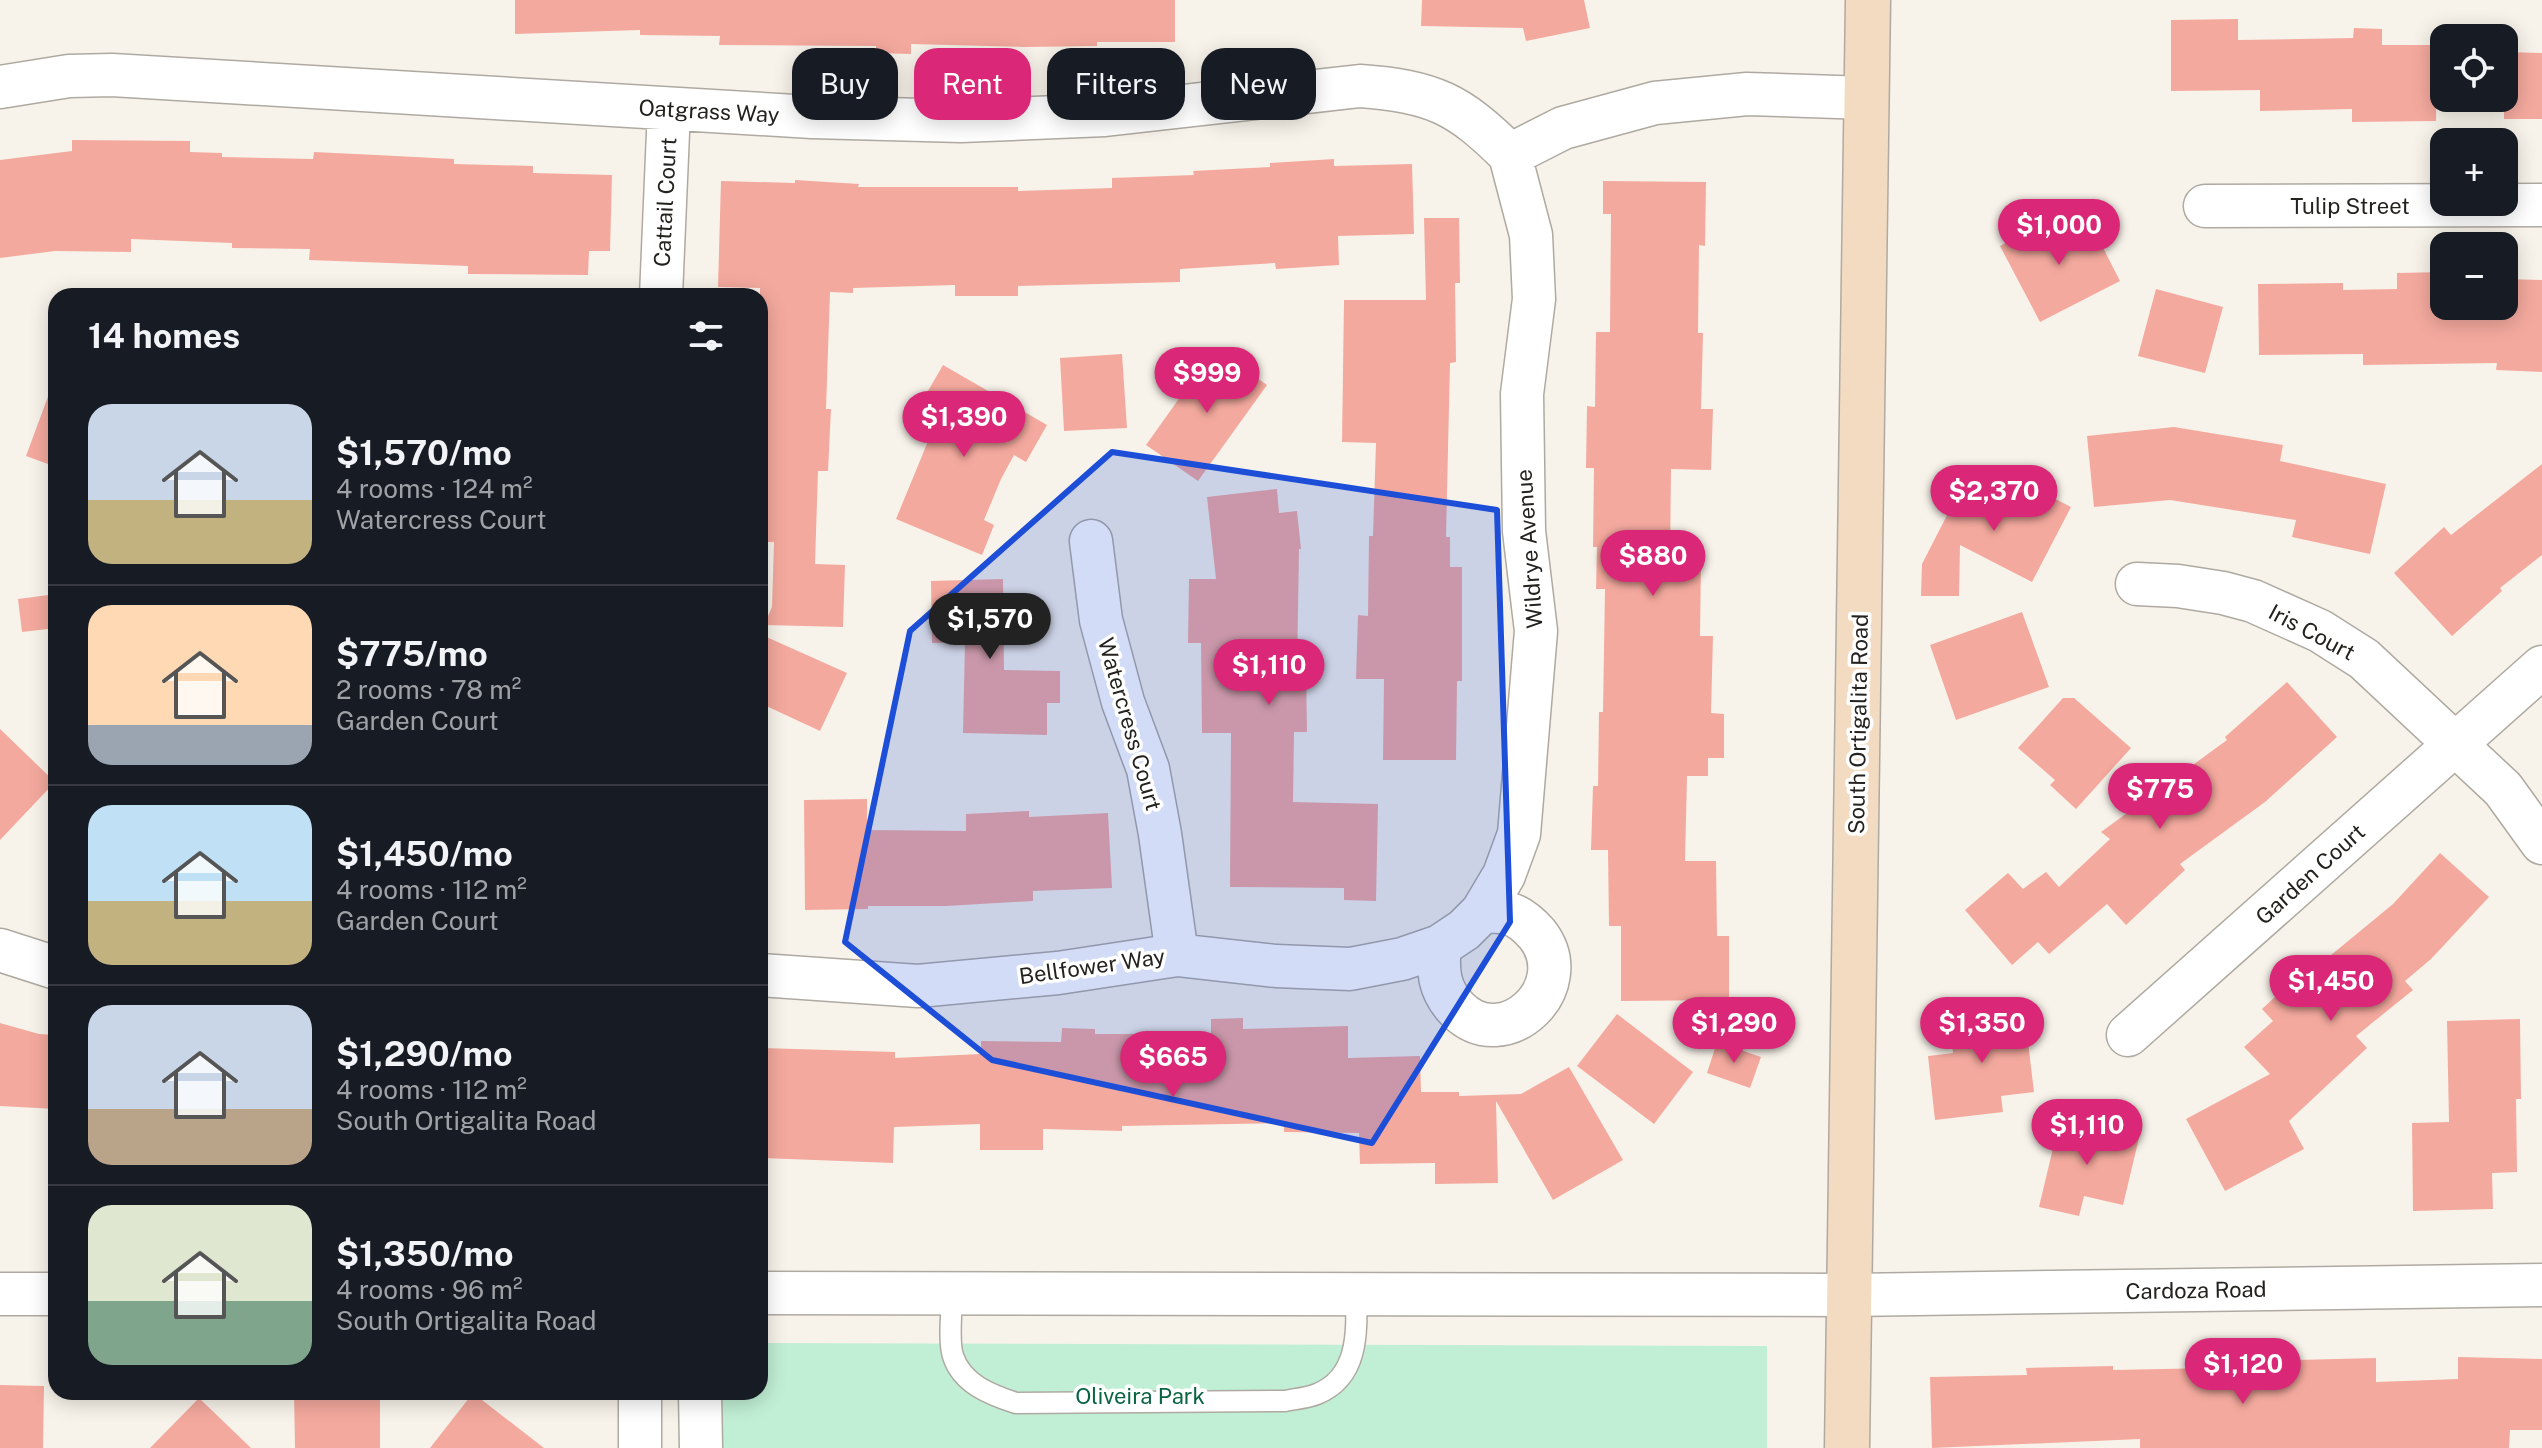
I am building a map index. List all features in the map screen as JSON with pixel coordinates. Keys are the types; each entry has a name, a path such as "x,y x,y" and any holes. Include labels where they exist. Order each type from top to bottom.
{"street":[{"name":"South Ortigalita Road","path":"1847,1448 1868,0"},
{"name":"Oatgrass Way","path":"0,87 69,76 112,75 669,109 961,121 1105,115 1360,86 1399,89 1434,98 1477,122 1510,155"},
{"path":"1510,155 1563,128 1655,103 1747,94 1867,98"},
{"name":"Cattail Court","path":"661,288 669,109"},
{"name":"Wildrye Avenue","path":"1462,929 1504,875 1519,834 1536,631 1524,531 1522,394 1534,299 1531,235 1510,155"},
{"name":"Tulip Street","path":"2205,206 2542,205"},
{"name":"Watercress Court","path":"1091,541 1101,620 1123,702 1148,769 1177,955"},
{"name":"Iris Court","path":"2137,584 2178,586 2253,601 2320,631 2364,659 2503,789 2542,843"},
{"name":"Garden Court","path":"2128,1035 2542,667"},
{"name":"Bellfower Way","path":"768,976 918,986 1058,973 1177,955 1276,966 1350,969 1402,959 1462,929"},
{"path":"0,950 48,965"},
{"name":"Cardoza Road","path":"768,1293 1850,1295 2542,1285"},
{"path":"0,1294 48,1294"},
{"path":"640,1400 640,1448"},
{"path":"700,1400 701,1448"}],"lane":[{"path":"952,1293 953,1356 967,1380 991,1396 1016,1403 1285,1401 1318,1394 1341,1376 1353,1355 1357,1333 1356,1294"}],"highlighted area":[{"path":"1112,452 1497,510 1510,922 1372,1143 992,1060 845,942 910,631"}],"green space":[{"name":"Oliveira Park","path":"768,1343 1767,1346 1767,1448 723,1448 722,1400 768,1400"}],"building":[{"path":"515,0 1175,0 1175,42 1097,42 1097,46 1024,47 911,44 911,54 898,54 898,48 876,46 719,45 720,36 640,35 640,30 515,34"},
{"path":"1422,0 1584,0 1590,28 1526,41 1523,28 1421,26"},
{"path":"2238,19 2238,40 2353,38 2354,28 2382,29 2382,45 2430,45 2430,112 2436,112 2436,121 2352,122 2352,109 2260,111 2260,90 2171,91 2171,20"},
{"path":"2518,52 2542,53 2542,119 2504,119 2504,112 2518,112"},
{"path":"72,140 190,141 190,152 222,153 222,157 313,159 314,152 454,159 454,164 533,166 533,173 612,175 610,251 589,251 588,275 468,274 468,266 309,260 310,249 232,248 232,243 131,239 131,252 55,251 0,258 0,160 72,151"},
{"path":"1334,159 1334,166 1412,164 1414,234 1338,236 1339,265 1276,269 1275,263 1180,269 1180,282 1018,286 1018,296 955,296 955,285 853,288 853,293 830,292 826,409 831,409 828,471 818,471 815,564 845,565 843,627 768,625 772,607 774,542 768,542 768,288 718,287 721,181 795,183 795,180 859,184 858,187 1018,187 1018,191 1112,188 1112,178 1194,175 1193,171 1270,167 1270,163"},
{"path":"1603,181 1706,182 1705,246 1699,245 1698,333 1703,333 1701,409 1713,409 1711,470 1671,469 1670,559 1701,559 1700,636 1713,636 1711,713 1724,714 1724,758 1708,758 1708,776 1687,776 1685,861 1716,861 1717,936 1729,936 1729,1000 1621,1001 1621,926 1609,926 1608,850 1591,850 1593,786 1598,786 1599,712 1603,712 1605,589 1596,589 1594,468 1586,468 1587,406 1595,407 1596,332 1610,332 1611,214 1603,214"},
{"path":"2063,214 2077,241 2095,232 2120,281 2040,322 2000,246"},
{"path":"1424,218 1459,218 1460,283 1455,283 1456,362 1450,363 1446,537 1450,537 1450,567 1462,567 1462,681 1457,681 1456,760 1383,760 1384,679 1356,679 1358,615 1368,616 1369,536 1373,536 1376,443 1342,442 1344,300 1426,300"},
{"path":"2430,272 2430,320 2518,320 2518,279 2542,280 2542,372 2496,370 2497,363 2363,365 2363,354 2259,355 2258,284 2343,283 2343,290 2397,289 2397,273"},
{"path":"2156,289 2223,307 2205,373 2138,356"},
{"path":"1215,348 1267,385 1198,481 1146,445"},
{"path":"1122,354 1127,428 1064,431 1060,358"},
{"path":"943,365 1047,425 1026,462 1014,455 1001,479 984,520 994,525 982,555 896,519 931,434 910,422"},
{"path":"48,397 48,464 26,456"},
{"path":"2174,427 2283,445 2280,461 2386,484 2370,554 2292,537 2296,520 2170,500 2094,507 2087,436"},
{"path":"2542,464 2542,555 2500,588 2502,591 2452,636 2394,573 2444,527 2451,535"},
{"path":"2001,471 2071,507 2032,582 1960,545 1959,596 1921,596 1922,564 1962,486 1987,498"},
{"path":"1277,489 1279,513 1297,511 1301,549 1297,670 1306,670 1307,732 1294,732 1293,802 1378,804 1376,901 1344,900 1344,888 1230,887 1231,733 1202,733 1201,643 1188,643 1189,579 1216,579 1207,497"},
{"path":"1003,579 1004,670 1060,671 1060,703 1047,703 1047,735 963,733 965,642 932,643 931,581"},
{"path":"48,595 48,629 22,632 18,599"},
{"path":"2022,612 2049,687 1956,720 1930,645"},
{"path":"768,638 847,673 820,731 768,707"},
{"path":"2287,682 2337,737 2265,802 2180,864 2185,870 2126,925 2107,904 2049,954 2038,942 2012,965 1965,910 2008,873 2023,889 2046,872 2059,887 2110,839 2101,832 2227,740 2225,737"},
{"path":"2063,698 2074,698 2131,748 2076,809 2050,785 2055,780 2018,748"},
{"path":"0,729 48,775 48,789 0,840"},
{"path":"867,799 867,830 966,831 966,814 1029,811 1029,817 1108,813 1112,888 1033,891 1033,901 805,910 804,800"},
{"path":"2440,853 2489,897 2431,959 2405,981 2413,990 2356,1036 2367,1048 2289,1121 2304,1149 2225,1191 2186,1119 2270,1074 2244,1047 2273,1021 2262,1009 2299,975 2302,979 2393,904"},
{"path":"2024,1008 2034,1092 2001,1096 2003,1112 1935,1120 1928,1056 1953,1053 1949,1017"},
{"path":"1617,1014 1693,1072 1654,1124 1577,1066"},
{"path":"1243,1018 1243,1029 1348,1026 1348,1058 1420,1056 1421,1092 1459,1092 1459,1096 1521,1094 1569,1067 1623,1160 1553,1200 1496,1101 1498,1183 1435,1184 1435,1163 1360,1164 1359,1133 1284,1132 1284,1123 1122,1126 1122,1131 1043,1129 1043,1150 980,1150 980,1124 894,1127 893,1163 768,1158 768,1048 895,1052 895,1058 981,1054 981,1041 1061,1042 1062,1028 1095,1029 1095,1034 1211,1034 1211,1019"},
{"path":"2520,1019 2521,1099 2516,1099 2517,1172 2492,1173 2493,1209 2413,1211 2412,1123 2449,1122 2447,1021"},
{"path":"0,1023 48,1035 48,1109 0,1106"},
{"path":"1717,1042 1761,1057 1750,1088 1707,1073"},
{"path":"2060,1119 2139,1138 2123,1205 2084,1196 2079,1216 2039,1207"},
{"path":"2458,1357 2542,1359 2542,1430 2510,1430 2509,1448 2140,1448 2140,1439 1932,1448 1930,1377 2027,1375 2026,1368 2261,1367 2261,1361 2376,1358 2376,1382 2458,1379"},
{"path":"0,1385 44,1386 43,1448 0,1448"},
{"path":"197,1400 201,1400 251,1448 150,1448"},
{"path":"294,1400 380,1400 380,1448 295,1448"},
{"path":"468,1400 482,1400 544,1448 430,1448"}]}
